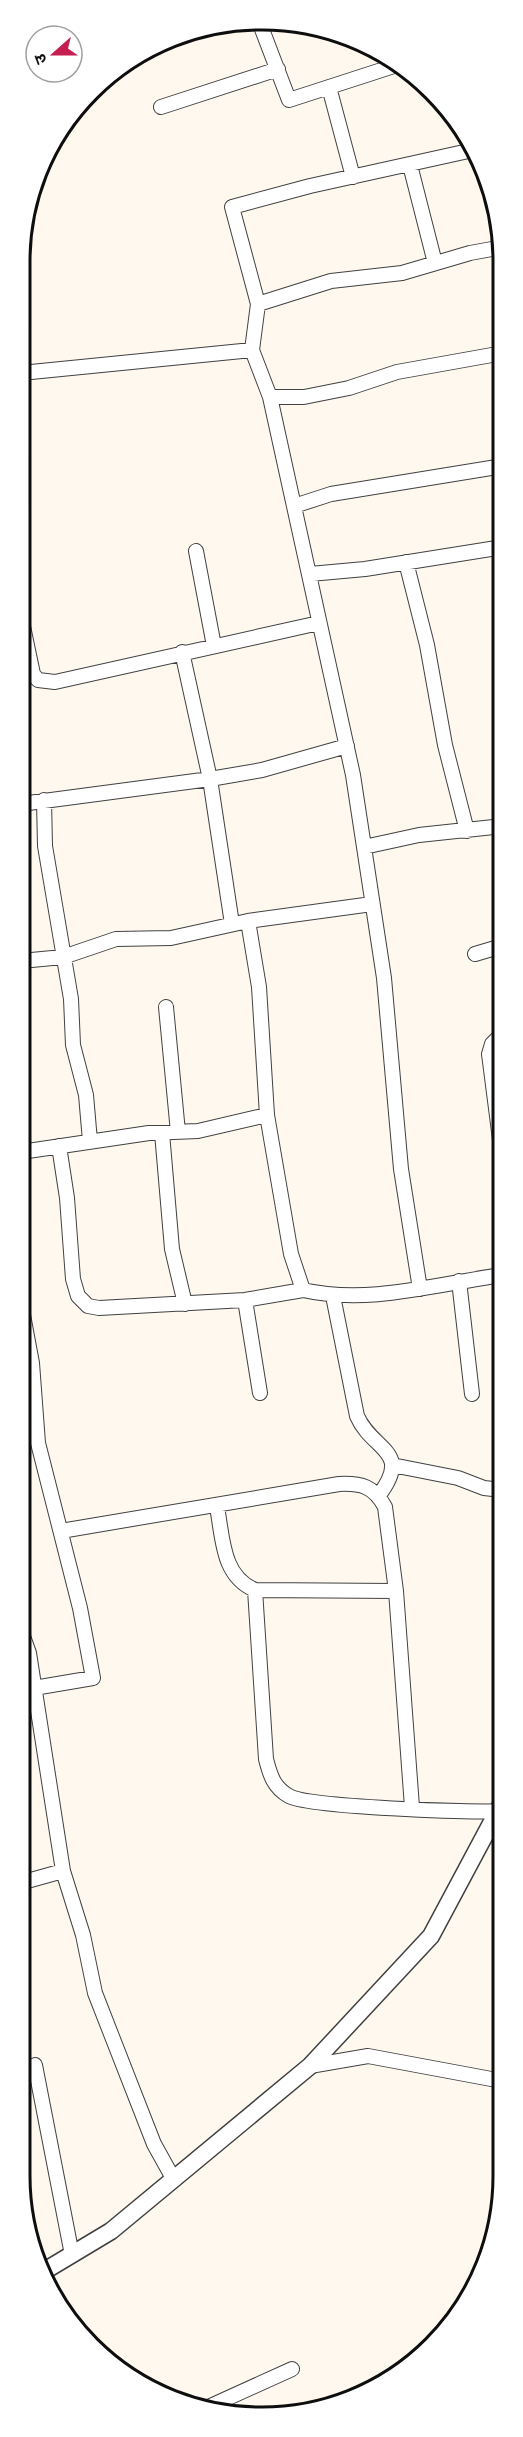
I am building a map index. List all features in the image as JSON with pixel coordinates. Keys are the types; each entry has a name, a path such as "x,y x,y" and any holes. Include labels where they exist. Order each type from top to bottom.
{"street":[{"path":"262,30 289,99 388,68"},
{"path":"162,107 278,69"},
{"path":"329,87 353,177"},
{"path":"420,1288 400,1169 384,978 364,847 346,746 310,574 270,397 252,350 258,304 232,207 465,152"},
{"path":"410,165 435,263"},
{"path":"258,304 331,281 402,273 493,249"},
{"path":"30,372 252,350"},
{"path":"270,397 304,397 349,388 397,372 493,355"},
{"path":"294,506 332,494 493,468"},
{"path":"310,574 406,562 493,548"},
{"path":"196,551 214,646"},
{"path":"406,562 427,645 445,745 467,831"},
{"path":"30,666 38,680 55,682 319,622"},
{"path":"182,652 210,779 232,924"},
{"path":"30,802 262,770 346,746"},
{"path":"44,800 45,846 71,999 73,1045 87,1095 90,1141"},
{"path":"364,847 419,835 493,827"},
{"path":"30,960 63,957 116,939 171,938 248,921 372,904"},
{"path":"248,921 259,987 267,1115 289,1242 303,1290"},
{"path":"475,954 493,949"},
{"path":"166,1007 178,1132"},
{"path":"493,1043 489,1054 493,1085"},
{"path":"30,1151 90,1141 198,1131 267,1115"},
{"path":"162,1133 172,1249 185,1304"},
{"path":"59,1146 67,1198 73,1279 78,1296 88,1306 99,1308 245,1300 303,1290 333,1296 420,1288 493,1276"},
{"path":"459,1281 472,1394"},
{"path":"333,1296 357,1416 363,1429 382,1445 392,1465 392,1477 379,1495"},
{"path":"245,1300 260,1393"},
{"path":"30,1352 38,1443 62,1531 93,1678 34,1688"},
{"path":"392,1465 458,1478 493,1489"},
{"path":"62,1531 217,1507 339,1484 357,1483 379,1495 385,1507 396,1591 412,1807"},
{"path":"217,1507 228,1561 240,1584 255,1590 396,1591"},
{"path":"255,1590 266,1759 271,1776 279,1790 292,1798 349,1805 493,1808"},
{"path":"30,1660 63,1871 83,1935 95,1993 154,2144 174,2180"},
{"path":"50,2268 111,2231 310,2066 431,1936 493,1821"},
{"path":"30,1880 63,1871"},
{"path":"310,2066 368,2056 493,2079"},
{"path":"35,2065 72,2255"},
{"path":"217,2403 292,2369"}]}
